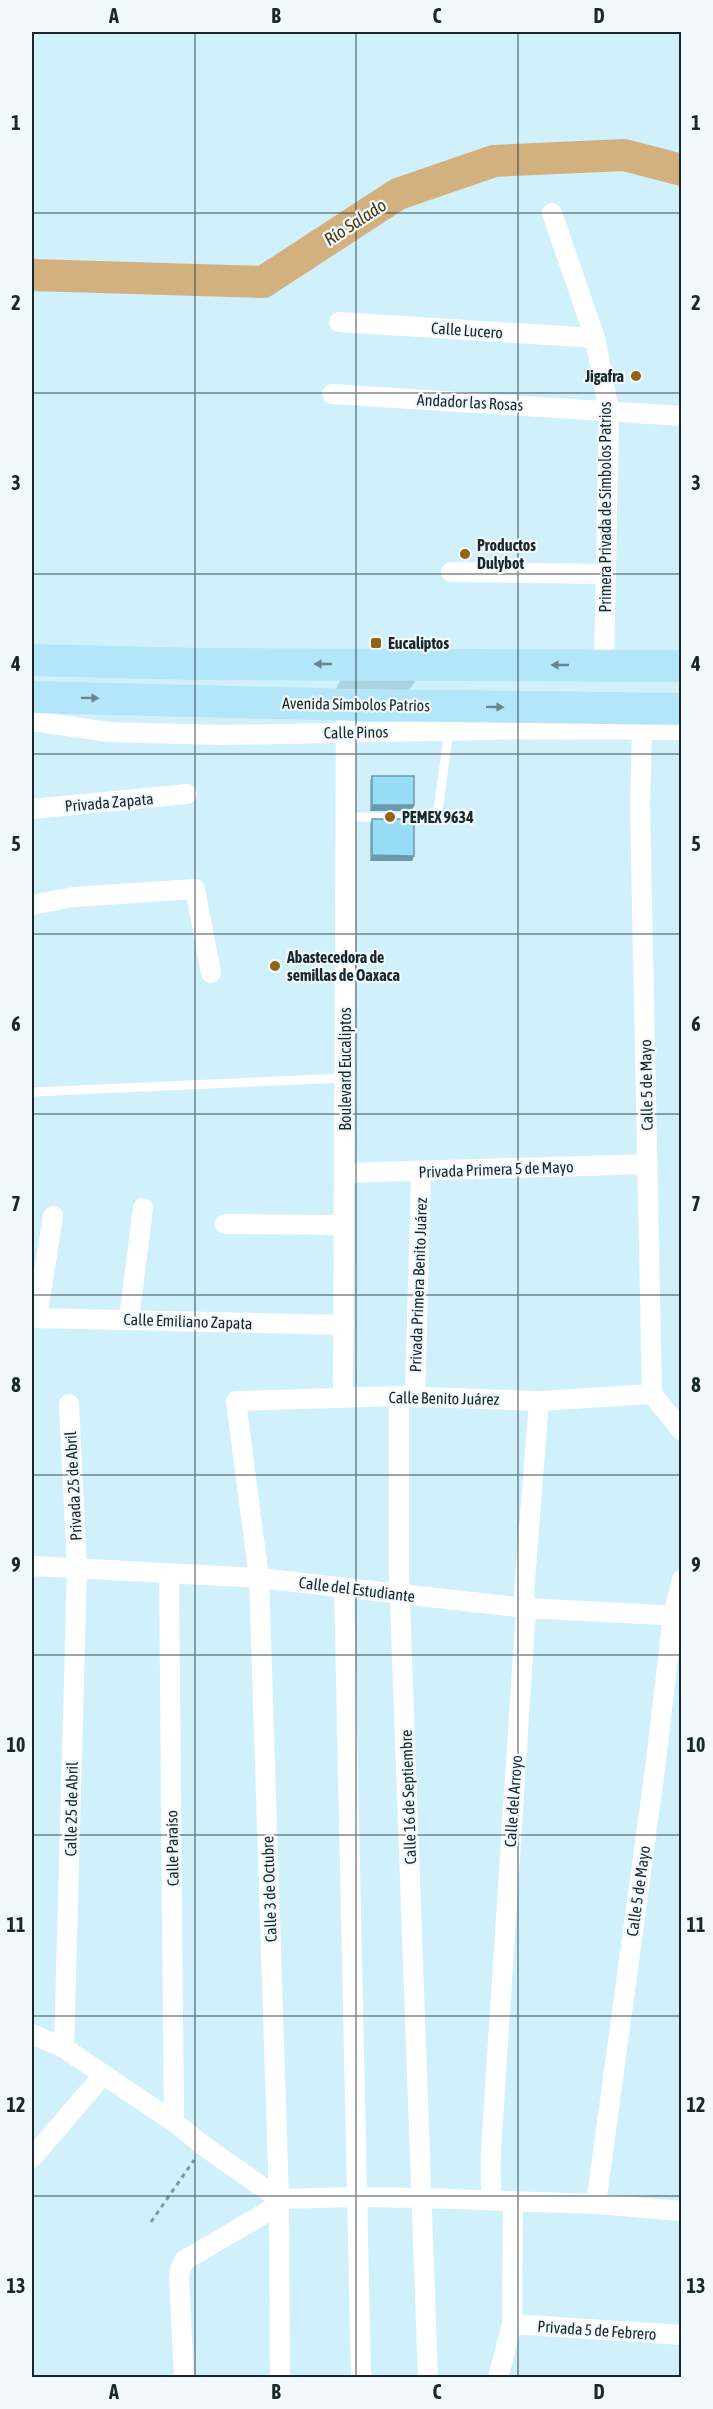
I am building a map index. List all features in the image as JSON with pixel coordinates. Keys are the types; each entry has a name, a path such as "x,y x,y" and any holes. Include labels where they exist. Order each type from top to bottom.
{"highway":[{"path":"32,660 198,664 681,666"},
{"name":"Avenida Símbolos Patrios","path":"32,697 346,718 449,719 681,709"}],"main road":[{"path":"346,718 351,687 358,681 373,676 455,676 470,665"}],"street":[{"name":"Primera Privada de Símbolos Patrios","path":"552,213 596,338 609,411 604,665"},
{"name":"Calle Lucero","path":"339,322 596,338"},
{"name":"Andador las Rosas","path":"332,394 681,416"},
{"path":"451,572 606,574"},
{"name":"Calle Pinos","path":"32,721 110,732 223,735 346,718"},
{"name":"Boulevard Eucaliptos","path":"343,1398 346,718"},
{"path":"449,719 681,730"},
{"name":"Calle 5 de Mayo","path":"642,729 640,818 652,1394"},
{"name":"Privada Zapata","path":"32,809 187,794"},
{"path":"32,905 74,897 195,889 212,973"},
{"name":"Privada Primera 5 de Mayo","path":"344,1173 648,1164"},
{"name":"Privada Primera Benito Juárez","path":"407,1397 421,1171"},
{"path":"129,1319 143,1208"},
{"path":"34,1318 53,1216"},
{"path":"225,1224 344,1224"},
{"name":"Calle Emiliano Zapata","path":"34,1318 344,1325"},
{"path":"652,1394 681,1431"},
{"name":"Calle Benito Juárez","path":"236,1401 407,1397 538,1401 652,1394"},
{"name":"Calle 16 de Septiembre","path":"407,1397 400,1594 428,2378"},
{"name":"Calle 3 de Octubre","path":"236,1401 259,1578 279,2202 280,2378"},
{"name":"Calle del Arroyo","path":"491,2201 491,2150 526,1608 524,1593 538,1401"},
{"name":"Privada 25 de Abril","path":"69,1404 77,1569"},
{"name":"Calle del Estudiante","path":"32,1566 259,1578 526,1608 677,1616"},
{"name":"Calle 25 de Abril","path":"64,2048 77,1569"},
{"name":"Calle Paraíso","path":"169,1574 174,2122"},
{"name":"Calle 5 de Mayo","path":"596,2204 681,1579"},
{"path":"344,1587 361,2378"},
{"path":"32,2034 64,2048 174,2122 279,2202"},
{"path":"32,2158 104,2075"},
{"path":"184,2378 181,2267 185,2260 279,2202 356,2197 423,2198 596,2204 681,2211"},
{"path":"498,2378 512,2324 513,2201"},
{"name":"Privada 5 de Febrero","path":"512,2324 681,2335"}],"lane":[{"path":"346,817 437,818 449,719"},
{"path":"32,1092 345,1078"}],"path":[{"path":"151,2222 204,2146"}],"building":[{"path":"372,776 414,776 414,805 372,805"},
{"path":"372,819 414,819 414,856 372,855"}],"waterway":[{"name":"Río Salado","path":"32,275 263,282 398,194 494,161 624,155 682,170"}],"place":[{"name":"Jigafra","path":"636,376"},
{"name":"Productos Dulybot","path":"465,554"},
{"name":"Eucaliptos","path":"376,643"},
{"name":"PEMEX 9634","path":"390,817"},
{"name":"Abastecedora de semillas de Oaxaca","path":"275,966"}]}
